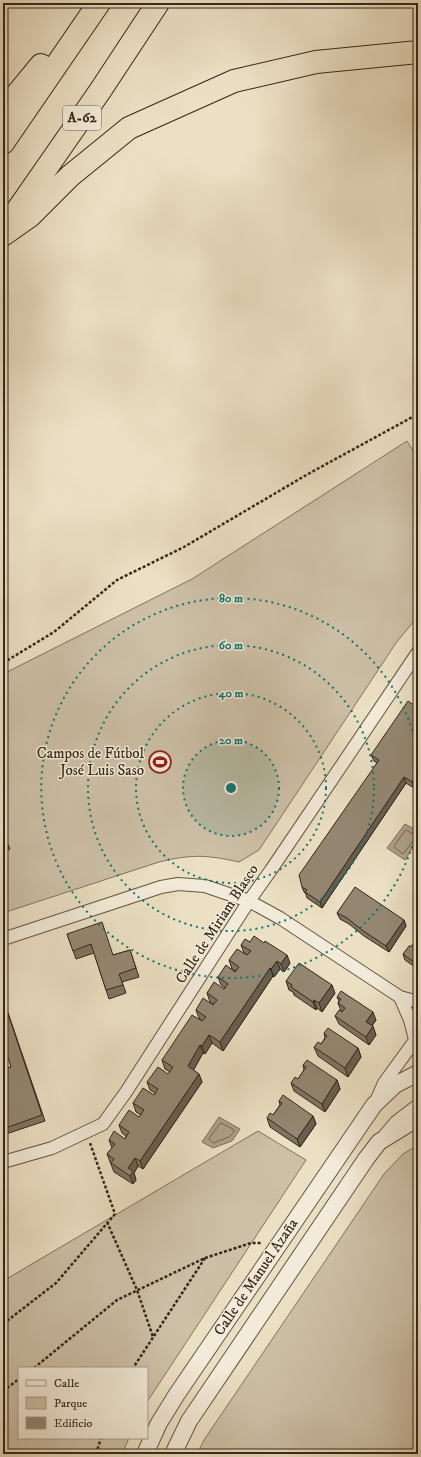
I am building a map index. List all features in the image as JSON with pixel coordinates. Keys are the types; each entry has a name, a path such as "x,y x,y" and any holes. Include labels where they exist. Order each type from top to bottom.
{"highway":[{"path":"3,110 93,3"},
{"path":"3,143 99,3"},
{"name":"A-62","path":"3,232 100,91 158,3"},
{"path":"3,235 30,216 70,176 129,128 234,81 316,62 418,52"}],"street":[{"name":"Calle de Miriam Blasco","path":"3,1162 52,1148 103,1124 126,1092 249,901 418,652"},
{"path":"3,940 161,887 178,884 205,886 249,901 280,918 400,997 418,1002"},
{"path":"400,997 417,1041"},
{"name":"Calle de Manuel Azaña","path":"145,1454 159,1423 177,1394 374,1105 384,1083 417,1041"},
{"name":"Calle de Manuel Azaña","path":"374,1105 395,1085 418,1073"},
{"name":"Calle de Manuel Azaña","path":"173,1454 189,1421 366,1159 396,1122 418,1105"},
{"name":"Calle de Manuel Azaña","path":"379,1142 418,1118"}],"path":[{"path":"3,663 54,632 118,580 184,547 308,474 418,414"},
{"path":"3,1324 56,1283 114,1214 86,1132"},
{"path":"107,1222 138,1290 154,1337"},
{"path":"35,1367 117,1300 205,1258 251,1243"},
{"path":"134,1367 205,1258"},
{"path":"3,1391 18,1380"},
{"path":"96,1454 101,1439"}],"green space":[{"name":"Campos de Fútbol José Luis Saso","path":"407,441 418,459 418,616 396,643 259,850 239,862 199,856 159,862 3,913 3,674 192,579"},
{"path":"258,1131 306,1160 148,1400 148,1367 18,1367 18,1439 129,1439 122,1454 3,1454 3,1281"},
{"path":"418,1145 418,1454 197,1454 204,1440 384,1174 403,1154"}],"water":[{"path":"405,824 418,831 418,839 405,860 387,848"},
{"path":"219,1117 240,1129 232,1141 213,1148 202,1142"}],"building":[{"path":"408,701 418,708 418,773 412,782 404,777 320,902 305,892 307,890 302,887 299,875 379,760 371,755"},
{"path":"3,833 7,841 3,843"},
{"path":"355,887 404,920 386,946 347,918 337,913"},
{"path":"102,922 113,955 130,950 136,968 119,974 123,985 106,990 91,944 73,951 67,934"},
{"path":"254,936 287,955 281,964 277,961 271,969 270,968 220,1042 209,1035 202,1046 200,1045 188,1066 199,1074 140,1161 135,1158 128,1168 133,1171 130,1176 111,1163 114,1159 107,1154 115,1144 109,1140 114,1131 125,1139 129,1132 119,1125 129,1110 139,1117 144,1110 133,1103 143,1088 154,1095 158,1089 147,1082 158,1067 168,1074 173,1067 162,1060 192,1015 202,1021 206,1017 196,1010 203,998 213,1005 217,1000 207,993 214,982 224,989 228,984 218,977 226,965 235,972 239,967 229,960 237,949 247,955 251,951 241,945 245,939 250,942"},
{"path":"418,937 418,965 403,954 409,946 412,946"},
{"path":"299,963 332,985 319,1003 314,1000 313,1002 291,987 292,985 286,981"},
{"path":"341,991 373,1012 366,1022 373,1026 366,1037 335,1016 339,1010 342,1012 345,1008 338,1003 341,999 337,997"},
{"path":"3,999 42,1115 3,1129 3,1069 11,1067 3,1042"},
{"path":"328,1028 358,1048 345,1068 314,1047 318,1042 321,1044 327,1036 324,1033"},
{"path":"307,1060 337,1080 322,1104 291,1083 295,1077 298,1079 306,1067 303,1065"},
{"path":"283,1095 313,1116 297,1139 267,1118 270,1113 273,1115 282,1103 279,1101"}],"place":[{"name":"Campos de Fútbol José Luis Saso","path":"160,762"}]}
